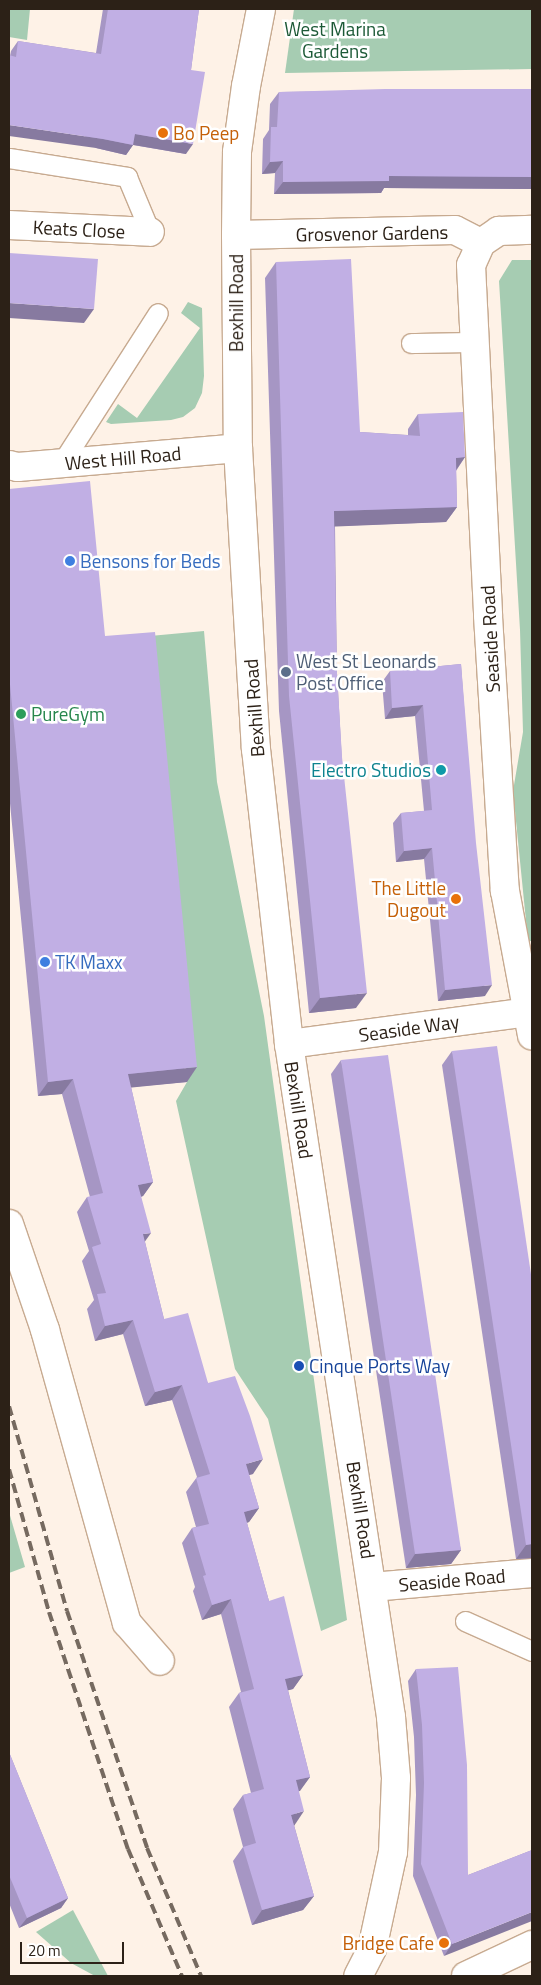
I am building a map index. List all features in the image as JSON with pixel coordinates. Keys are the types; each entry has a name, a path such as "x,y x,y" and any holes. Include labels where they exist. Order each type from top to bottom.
{"main road":[{"name":"Bexhill Road","path":"261,9 246,86 237,152 236,235 238,448 256,749 289,1044 391,1717 396,1778 393,1852 372,1949 358,1976"},
{"name":"Keats Close","path":"9,225 150,232"},
{"name":"Grosvenor Gardens","path":"236,235 455,230 481,243"},
{"path":"481,243 499,231 532,230"},
{"name":"Seaside Road","path":"481,243 471,265 488,616 505,891 530,1024"},
{"name":"West Hill Road","path":"9,464 18,467 61,464 238,448"},
{"name":"Seaside Way","path":"289,1044 530,1024"},
{"path":"9,1224 45,1330 127,1623 160,1661"},
{"name":"Seaside Road","path":"372,1587 532,1573"},
{"path":"466,1976 532,1945"}],"lane":[{"path":"9,158 127,177 150,232"},
{"path":"61,464 158,314"},
{"path":"411,343 475,342"},
{"path":"465,1621 532,1651"}],"green space":[{"path":"9,9 30,9 27,40 9,37"},
{"name":"West Marina Gardens","path":"294,9 532,9 532,69 285,73"},
{"path":"512,260 532,260 532,941 528,941 513,791 523,732 520,630 499,281"},
{"path":"188,302 202,308 204,376 202,393 195,408 183,417 171,420 111,424 106,422 118,404 137,418 200,328 181,313"},
{"path":"204,631 217,782 264,1016 347,1620 321,1631 268,1419 235,1369 176,1101 187,1082 150,636"},
{"path":"9,1512 25,1567 9,1573"},
{"path":"73,1910 108,1976 95,1976 71,1963 36,1932"}],"building":[{"path":"108,9 199,9 191,70 205,72 193,144 135,134 133,145 9,125 9,55 16,57 18,41 101,54"},
{"path":"385,89 532,89 532,177 389,176 389,181 283,182 283,161 270,162 271,127 277,127 279,92"},
{"path":"9,253 98,259 94,309 9,303"},
{"path":"351,259 360,432 420,436 418,414 463,412 465,457 456,458 457,507 334,511 337,673 342,757 367,993 320,998 289,696 276,262"},
{"path":"90,481 105,636 155,632 197,1067 128,1074 153,1182 138,1185 151,1233 143,1234 164,1319 188,1313 208,1383 235,1376 250,1416 263,1459 246,1464 259,1508 244,1512 269,1601 284,1596 303,1675 285,1679 310,1777 296,1780 304,1811 291,1815 314,1896 262,1910 243,1847 256,1843 243,1795 264,1789 239,1693 254,1689 231,1599 212,1605 203,1576 206,1575 192,1528 209,1524 196,1478 210,1474 182,1385 155,1392 133,1320 105,1326 97,1294 106,1293 92,1247 101,1244 87,1197 103,1193 73,1079 48,1082 9,674 9,489"},
{"path":"461,664 476,843 492,985 445,990 432,848 404,851 401,813 432,810 423,705 392,708 390,671"},
{"path":"497,1046 532,1281 532,1544 526,1545 452,1051"},
{"path":"388,1055 461,1550 415,1554 341,1060"},
{"path":"458,1667 467,1765 468,1875 532,1850 532,1912 452,1944 421,1864 424,1783 422,1725 416,1669"},
{"path":"9,1752 68,1898 27,1918 9,1875"}],"railway":[{"path":"9,1406 67,1611 147,1848 201,1976"},
{"path":"9,1469 49,1612 128,1849 182,1976"}],"place":[{"name":"Bo Peep","path":"163,133"},
{"name":"Bensons for Beds","path":"70,561"},
{"name":"West St Leonards Post Office","path":"286,672"},
{"name":"PureGym","path":"21,714"},
{"name":"Electro Studios","path":"441,770"},
{"name":"The Little Dugout","path":"456,899"},
{"name":"TK Maxx","path":"45,962"},
{"name":"Cinque Ports Way","path":"299,1366"},
{"name":"Bridge Cafe","path":"444,1943"}]}
